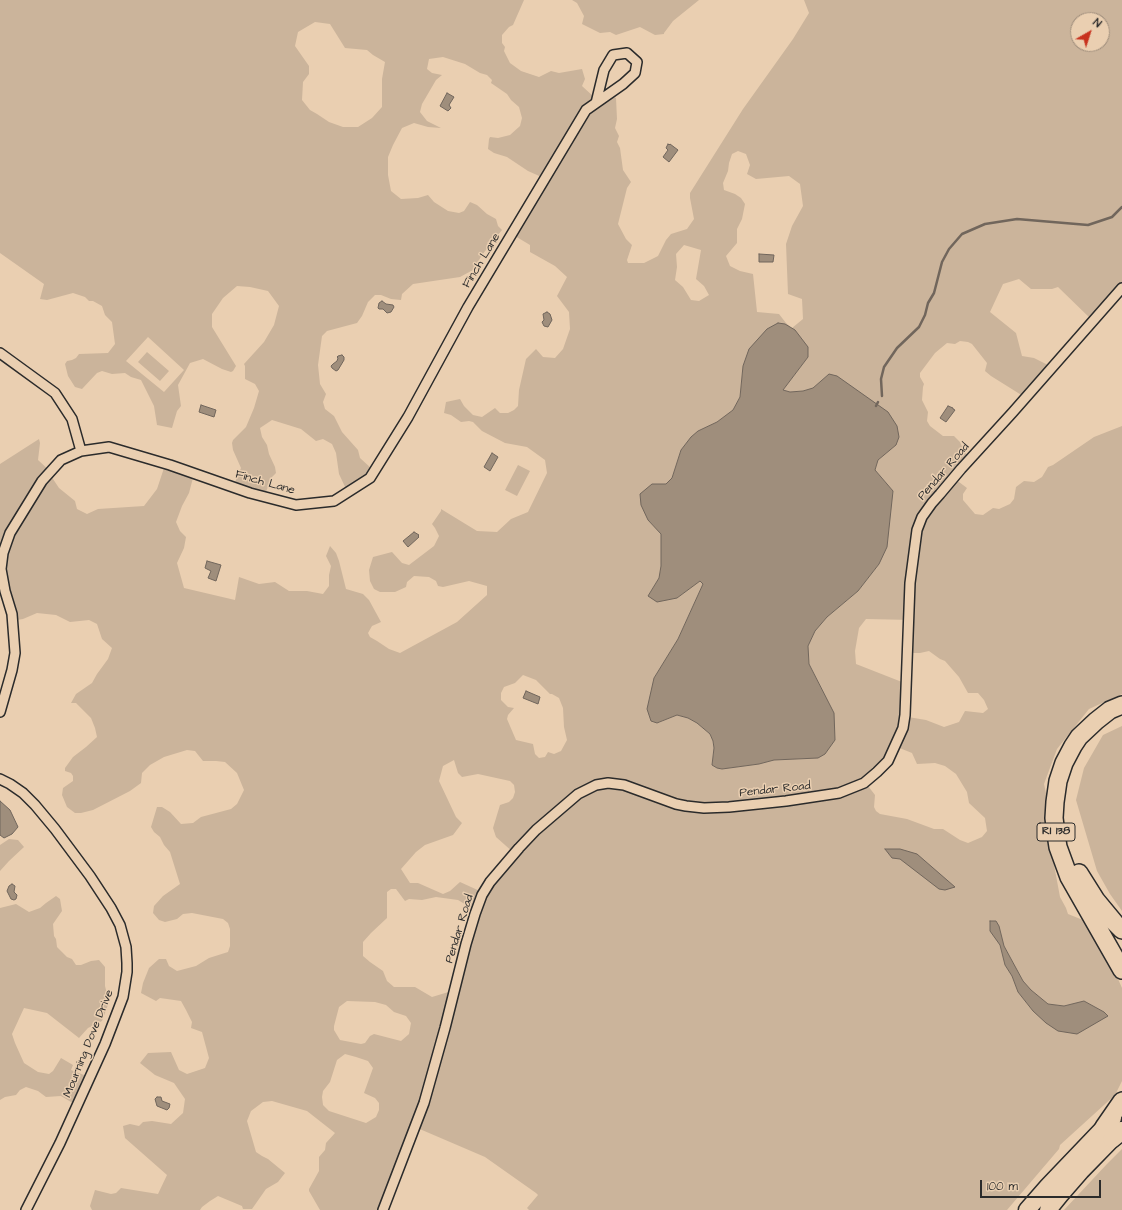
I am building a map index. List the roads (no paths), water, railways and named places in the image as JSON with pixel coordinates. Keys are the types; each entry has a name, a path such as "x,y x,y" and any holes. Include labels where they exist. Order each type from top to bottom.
{"highway":[{"name":"RI 138","path":"1122,705 1110,710 1096,721 1079,737 1073,746 1064,763 1058,781 1054,818 1057,841 1062,860 1069,877 1122,970"},
{"path":"1122,716 1099,730 1080,754 1074,765 1068,784 1064,821 1067,842 1079,872 1096,900 1110,918 1122,930"},
{"path":"1027,1210 1048,1186 1115,1131 1122,1101"},
{"path":"1048,1210 1115,1131 1122,1108"}],"street":[{"name":"Finch Lane","path":"0,712 12,670 15,653 12,614 5,591 1,569 5,546 10,533 42,481 61,460 81,451 109,447 170,465 250,493 296,505 334,501 370,478 408,417 468,307 586,110 624,84 635,73 636,62 627,53 612,55 604,70 596,102"},
{"name":"Pendar Road","path":"383,1210 424,1102 445,1028 474,914 482,895 490,882 536,830 578,794 596,785 608,783 624,785 676,804 686,806 704,808 729,807 786,801 839,793 864,783 877,772 888,761 903,728 905,715 910,583 917,530 922,517 928,507 961,469 1122,288"},
{"path":"0,353 55,393 72,419 81,451"},
{"name":"Mourning Dove Drive","path":"0,779 23,793 35,805 90,876 112,908 120,925 126,947 127,963 123,997 105,1044 60,1143 26,1210"}],"waterway":[{"path":"882,396 881,379 884,367 897,348 919,327 925,315 928,303 934,293 942,262 949,249 962,234 985,224 1017,219 1088,225 1112,217 1122,207"},
{"path":"876,406 878,402"}]}
